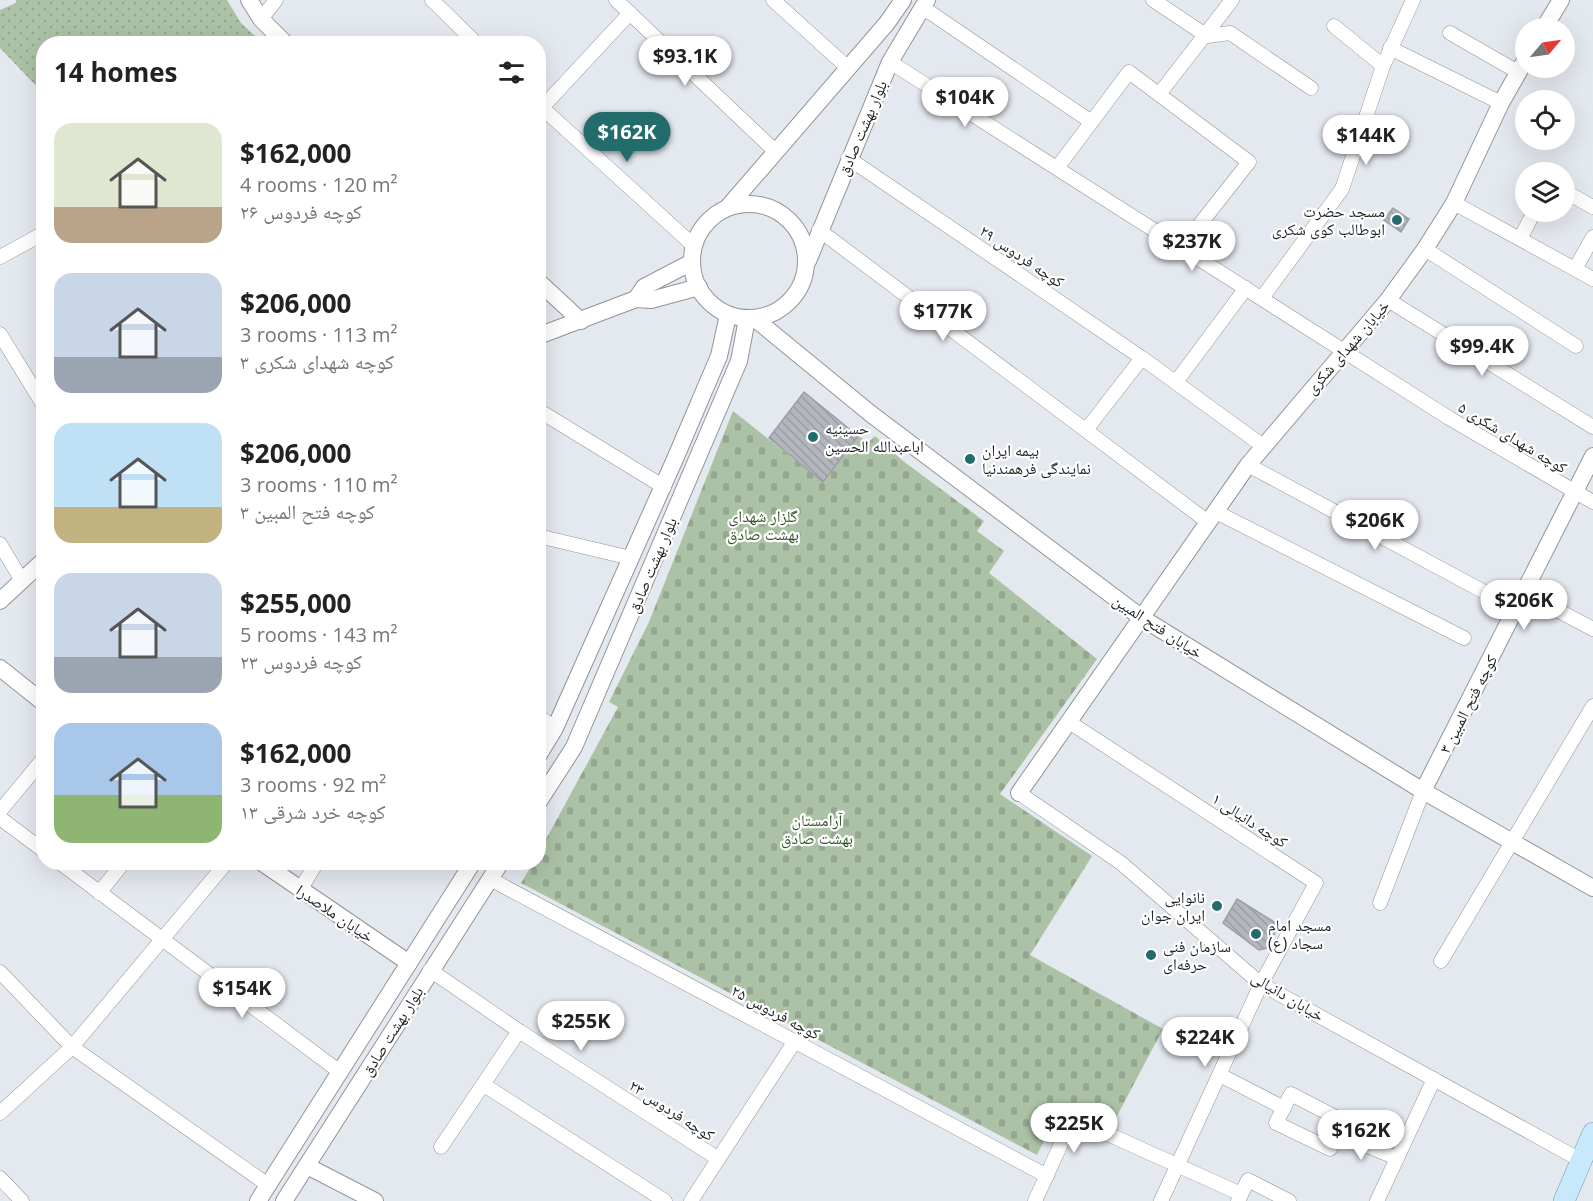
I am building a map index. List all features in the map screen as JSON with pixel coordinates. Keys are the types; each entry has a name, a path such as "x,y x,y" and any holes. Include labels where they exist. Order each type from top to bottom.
{"main road":[{"path":"1564,1201 1593,1133"}],"street":[{"path":"249,0 261,19 278,36"},
{"path":"261,19 276,0"},
{"path":"432,0 469,36"},
{"path":"616,0 775,151"},
{"path":"773,0 847,67"},
{"path":"728,207 746,203 765,206 782,213 795,226 804,243 807,261 804,280 795,296 782,309 750,319 728,315 713,306 694,278 693,254 700,231 712,217 728,207 903,0"},
{"path":"1153,0 1207,36 1230,33 1311,88"},
{"path":"1160,93 1207,36 1232,0"},
{"path":"1262,298 1342,189 1383,66 1413,0"},
{"path":"1550,18 1561,0"},
{"path":"924,4 931,13 1090,121"},
{"name":"بلوار بهشت صادق","path":"807,261 848,158 890,62 924,4"},
{"path":"546,102 630,14"},
{"path":"1335,26 1383,66"},
{"path":"1450,33 1515,62"},
{"path":"867,44 890,62"},
{"path":"1390,48 1501,103"},
{"name":"کوچه شهدای شکری ۵","path":"890,62 1344,350 1593,502"},
{"path":"1058,168 1090,121 1129,72 1160,93 1249,162 1182,247"},
{"name":"خیابان شهدای شکری","path":"1142,618 1248,465 1388,300 1425,249 1454,203 1515,78"},
{"path":"546,114 693,254"},
{"name":"کوچه فردوس ۲۹","path":"848,158 1142,358 1263,446"},
{"path":"1575,197 1593,207"},
{"path":"1454,203 1593,279"},
{"path":"1520,239 1529,222"},
{"path":"819,230 1086,430 1212,517 1464,638"},
{"path":"0,257 36,237"},
{"path":"1575,269 1593,237"},
{"path":"1425,249 1575,346"},
{"path":"636,299 644,287 693,254"},
{"path":"546,333 636,299 651,300 699,287"},
{"path":"546,288 581,321"},
{"path":"1176,382 1246,288"},
{"path":"1388,300 1593,427"},
{"name":"بلوار بهشت صادق","path":"546,743 555,728 663,487 718,356 728,315"},
{"name":"بلوار بهشت صادق","path":"546,790 579,737 739,361 750,319"},
{"name":"خیابان فتح المبین","path":"750,319 870,414 1142,618 1423,791 1593,888"},
{"path":"0,334 36,393"},
{"path":"1086,430 1142,358"},
{"path":"546,415 663,487"},
{"name":"کوچه فتح المبین ۳","path":"1423,791 1593,456"},
{"path":"1248,465 1516,609"},
{"path":"546,538 631,558"},
{"path":"0,544 21,579"},
{"path":"0,601 36,567"},
{"path":"1525,593 1593,629"},
{"name":"خیابان دانیالی","path":"1142,618 1019,793 1121,863 1261,984 1582,1161"},
{"path":"0,668 36,697"},
{"path":"1441,961 1593,706"},
{"path":"546,722 555,728"},
{"name":"کوچه دانیالی ۱","path":"1069,722 1316,884 1261,984"},
{"path":"0,811 36,768"},
{"path":"1380,903 1423,791"},
{"path":"0,818 36,845"},
{"path":"69,870 340,1072"},
{"path":"99,893 118,870"},
{"path":"0,1113 72,1047 220,870"},
{"name":"خیابان ملاصدرا","path":"272,870 409,963"},
{"path":"300,890 312,870"},
{"name":"بلوار بهشت صادق","path":"258,1201 468,870"},
{"name":"بلوار بهشت صادق","path":"284,1201 496,870"},
{"name":"کوچه فردوس ۲۵","path":"490,879 1047,1176"},
{"name":"کوچه فردوس ۲۳","path":"430,970 519,1031 717,1158"},
{"path":"0,972 72,1047 268,1185"},
{"path":"1161,1201 1261,984"},
{"path":"441,1147 519,1031"},
{"path":"691,1201 795,1041"},
{"path":"1220,1075 1284,1108"},
{"path":"1377,1201 1434,1079"},
{"path":"484,1085 665,1201"},
{"path":"1291,1094 1343,1121 1338,1134 1330,1149 1276,1123 1291,1094"},
{"path":"1035,1201 1073,1118"},
{"path":"1090,1126 1240,1197 1248,1180 1289,1201"},
{"path":"1338,1134 1397,1158"},
{"path":"307,1166 375,1201"},
{"path":"0,1178 22,1201"}],"green space":[{"path":"16,0 227,0 241,23 255,36 36,36 36,86 0,48 0,10 16,3"},
{"name":"آرامستان بهشت صادق","path":"733,411 823,482 858,436 869,442 875,436 903,461 984,521 977,531 1004,551 989,573 1097,659 1000,794 1092,856 1030,955 1163,1029 1110,1129 1061,1106 1037,1155 521,883 529,870 546,870 546,839 618,707 609,702 649,622"}],"building":[{"name":"مسجد حضرت ابوطالب کوی شکری","path":"1393,208 1409,219 1401,232 1384,220"},
{"name":"حسینیه اباعبدالله الحسین","path":"804,392 858,436 823,482 769,438"},
{"name":"مسجد امام سجاد (ع)","path":"1237,899 1279,925 1267,948 1259,950 1223,923"}],"place":[{"name":"مسجد حضرت ابوطالب کوی شکری","path":"1397,220"},
{"name":"حسینیه اباعبدالله الحسین","path":"813,437"},
{"name":"بیمه ایران نمایندگی فرهمندنیا","path":"970,459"},
{"name":"نانوایی ایران جوان","path":"1217,906"},
{"name":"مسجد امام سجاد (ع)","path":"1256,934"},
{"name":"سازمان فنی حرفه‌ای","path":"1151,955"}],"park label":[{"name":"گلزار شهدای بهشت صادق","path":"763,525"}]}
